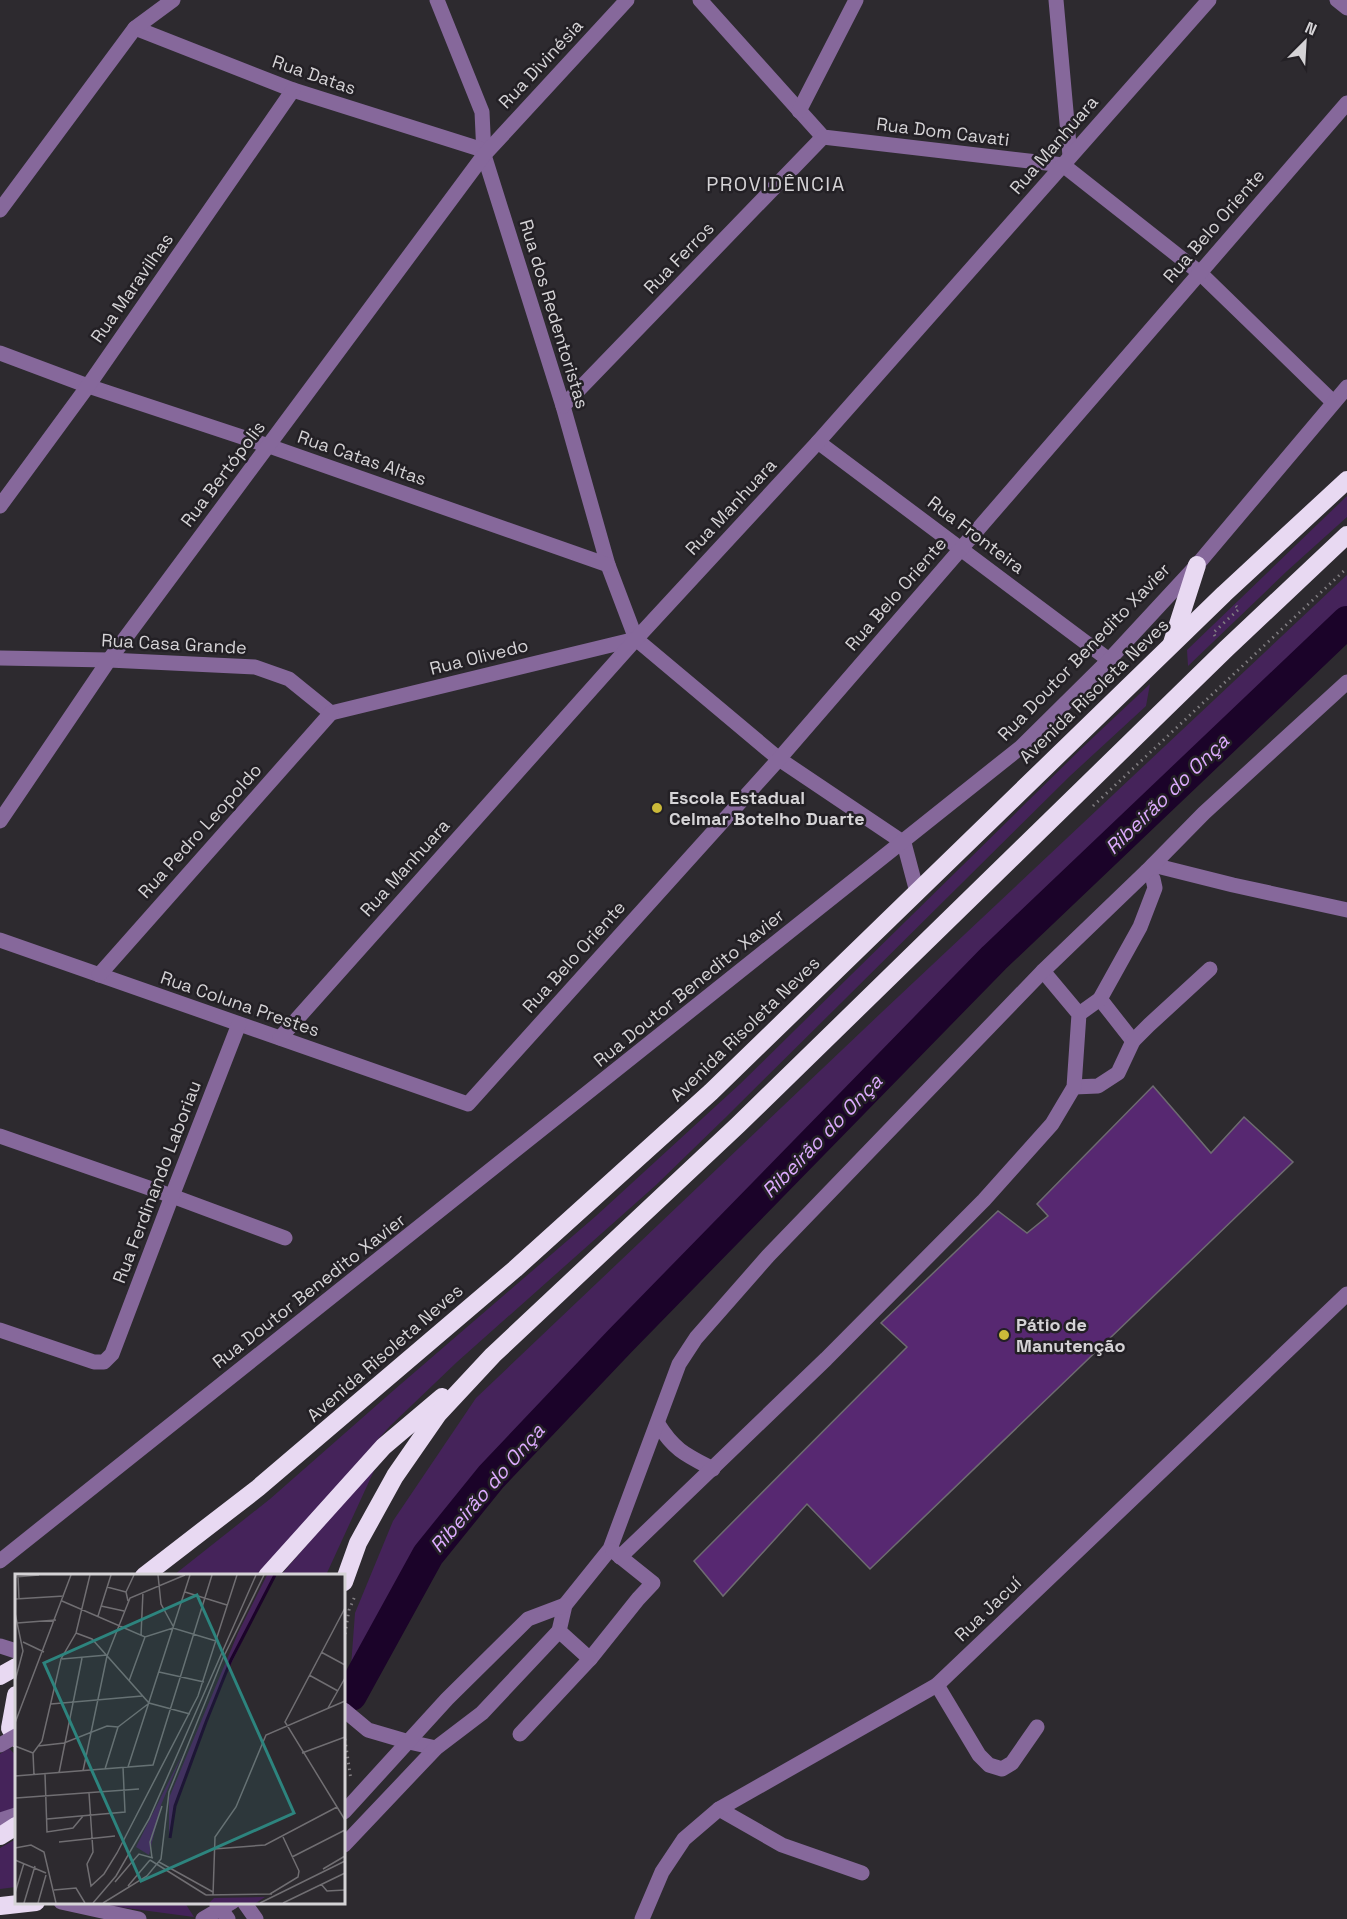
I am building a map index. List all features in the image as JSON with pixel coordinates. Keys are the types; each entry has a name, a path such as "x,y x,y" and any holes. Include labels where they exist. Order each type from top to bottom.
{"highway":[{"name":"Avenida Risoleta Neves","path":"145,1574 258,1488 515,1269 711,1092 1171,645 1347,480"},
{"path":"268,1574 384,1446 493,1355 738,1125 1217,657 1347,536"},
{"path":"1171,645 1197,565"},
{"path":"348,1587 358,1543 395,1476 438,1414 493,1355"},
{"path":"0,1676 15,1668"},
{"path":"15,1700 10,1728 15,1736"},
{"path":"0,1836 15,1827"},
{"path":"0,1906 18,1904"}],"street":[{"path":"0,210 135,28 173,0"},
{"name":"Rua dos Redentoristas","path":"437,0 482,112 483,152 563,406 608,565 636,639"},
{"name":"Rua Divinésia","path":"483,152 627,0"},
{"path":"700,0 823,137"},
{"path":"799,111 856,0"},
{"path":"1056,0 1066,161 1200,273 1333,402"},
{"name":"Rua Manhuara","path":"280,1038 636,639 818,442 1209,0"},
{"path":"1337,0 1347,8"},
{"name":"Rua Datas","path":"135,28 293,90 483,152"},
{"name":"Rua Maravilhas","path":"0,506 88,386 293,90"},
{"name":"Rua Belo Oriente","path":"468,1104 779,759 1347,103"},
{"name":"Rua Dom Cavati","path":"823,137 1066,161"},
{"name":"Rua Ferros","path":"563,406 823,137"},
{"name":"Rua Bertópolis","path":"0,821 109,660 269,446 483,152"},
{"name":"Rua Catas Altas","path":"0,353 88,386 269,446 608,565"},
{"name":"Rua Doutor Benedito Xavier","path":"0,1561 904,843 1021,747 1109,660 1197,565 1347,387"},
{"name":"Rua Fronteira","path":"818,442 1109,660"},
{"path":"636,639 779,759 904,843 917,892"},
{"name":"Rua Olivedo","path":"331,713 636,639"},
{"name":"Rua Casa Grande","path":"0,658 109,660 255,667 289,679 331,713"},
{"path":"615,1553 679,1364 696,1338 768,1256 1043,971 1204,813 1347,682"},
{"name":"Rua Pedro Leopoldo","path":"99,975 331,713"},
{"path":"1150,868 1347,910"},
{"path":"1079,1014 1100,999 1140,927 1155,888 1150,868"},
{"name":"Rua Coluna Prestes","path":"0,940 468,1104"},
{"path":"1074,1088 1098,1086 1118,1072 1133,1041 1210,969"},
{"path":"345,1811 447,1699 528,1619 565,1605 615,1553 713,1469 984,1200 1052,1124 1074,1088 1079,1014 1043,971"},
{"path":"1100,999 1133,1041"},
{"name":"Rua Ferdinando Laboriau","path":"0,1330 94,1362 104,1362 112,1354 239,1024"},
{"path":"0,1136 285,1239"},
{"name":"Rua Jacuí","path":"642,1919 662,1872 684,1839 719,1809 937,1685 1347,1294"},
{"path":"658,1424 669,1443 687,1456 713,1469"},
{"path":"520,1734 590,1659 653,1583 615,1553"},
{"path":"345,1844 436,1748 482,1713 559,1631 565,1605"},
{"path":"559,1631 590,1659"},
{"path":"937,1685 979,1755 989,1765 1002,1769 1012,1763 1037,1726"},
{"path":"345,1711 368,1730 436,1748"},
{"path":"0,1745 15,1738"},
{"path":"719,1809 782,1845 862,1873"},
{"path":"0,1820 15,1815"},
{"path":"217,1904 228,1919"},
{"path":"203,1919 229,1904"},
{"path":"245,1904 256,1919"},
{"path":"70,1909 139,1919"}],"path":[{"path":"1085,813 1347,568"},
{"path":"345,1635 349,1610 348,1587"},
{"path":"345,1739 351,1781 345,1785"}],"shaded area":[{"path":"1347,496 1347,517 1188,666 1187,650"},
{"path":"1347,575 1347,617 1167,786 908,1036 519,1438 427,1545 350,1680 355,1613 393,1521 476,1398"},
{"path":"1150,684 1146,706 1070,776 656,1185 457,1362 390,1426 258,1574 175,1574 270,1499 596,1216 740,1084"},
{"path":"378,1462 326,1574 282,1574"},
{"path":"9,1748 15,1755 15,1807 0,1813 0,1754"},
{"path":"15,1840 15,1887 0,1889 0,1848"},
{"path":"186,1904 194,1917 104,1905"}],"building":[{"name":"Pátio de Manutenção","path":"1153,1086 1211,1153 1244,1117 1293,1162 870,1569 807,1504 723,1596 694,1561 907,1347 881,1323 998,1211 1027,1233 1048,1216 1037,1204"}],"waterway":[{"name":"Ribeirão do Onça","path":"351,1695 428,1555 491,1477 620,1341 994,958 1347,622"}],"place":[{"name":"Escola Estadual Celmar Botelho Duarte","path":"657,808"},
{"name":"Pátio de Manutenção","path":"1004,1335"}],"district":[{"name":"PROVIDÊNCIA","path":"776,184"}]}
